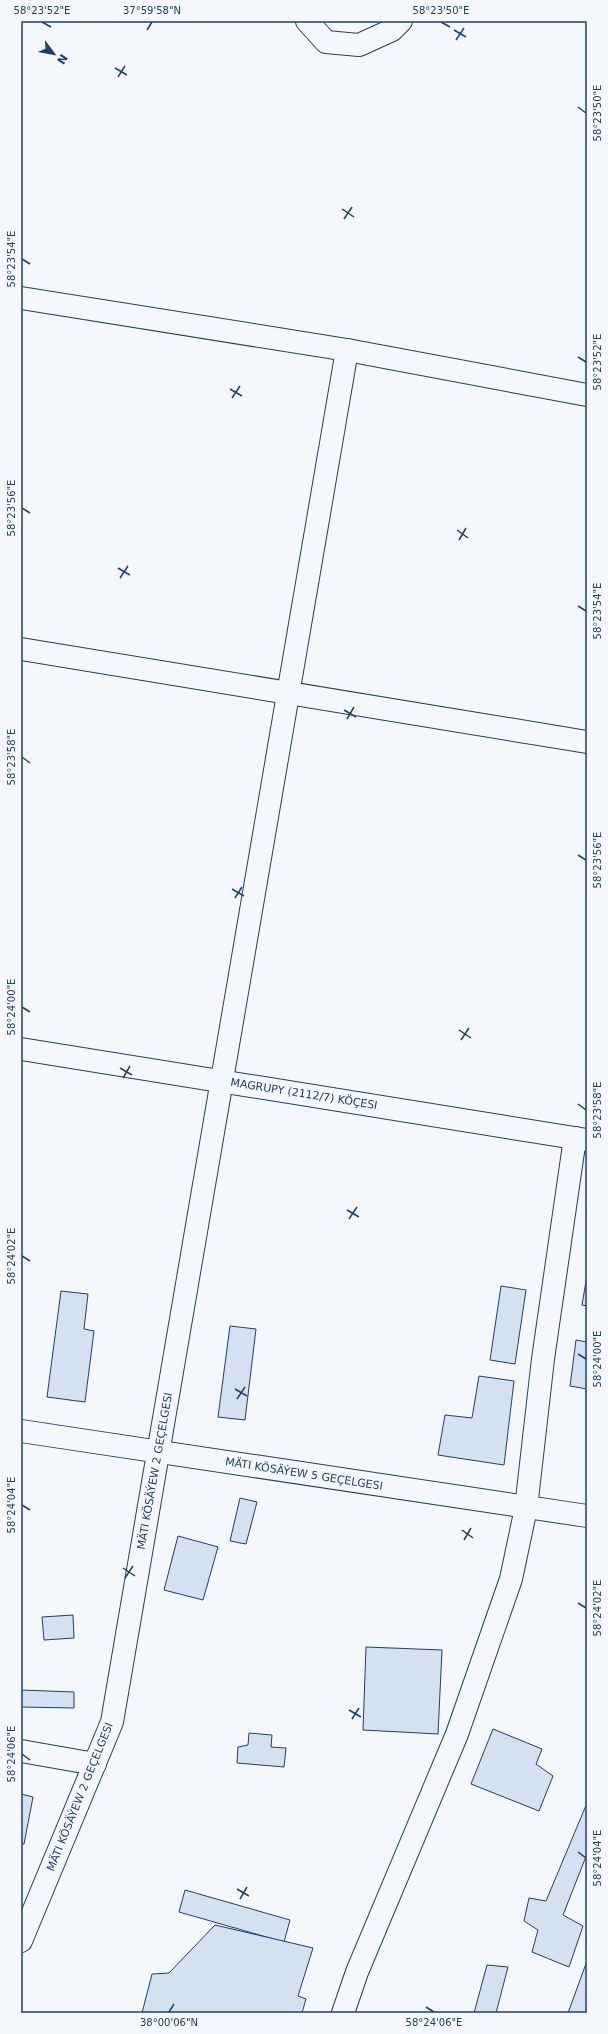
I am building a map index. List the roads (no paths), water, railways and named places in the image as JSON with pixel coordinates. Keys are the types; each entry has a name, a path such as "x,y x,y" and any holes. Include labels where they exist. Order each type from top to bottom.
{"street":[{"path":"307,21 326,42 359,45 392,30 401,21"},
{"path":"21,298 347,350 587,395"},
{"name":"MÄTI KÖSÄÝEW 2 GEÇELGESI","path":"21,1941 112,1722 347,350"},
{"path":"21,649 587,742"},
{"name":"MAGRUPY (2112/7) KÖÇESI","path":"21,1049 581,1139"},
{"path":"343,2013 357,1972 457,1734 511,1580 526,1508 543,1359 581,1139"},
{"name":"MÄTI KÖSÄÝEW 5 GEÇELGESI","path":"21,1431 587,1516"},
{"path":"21,1751 95,1764"}]}
